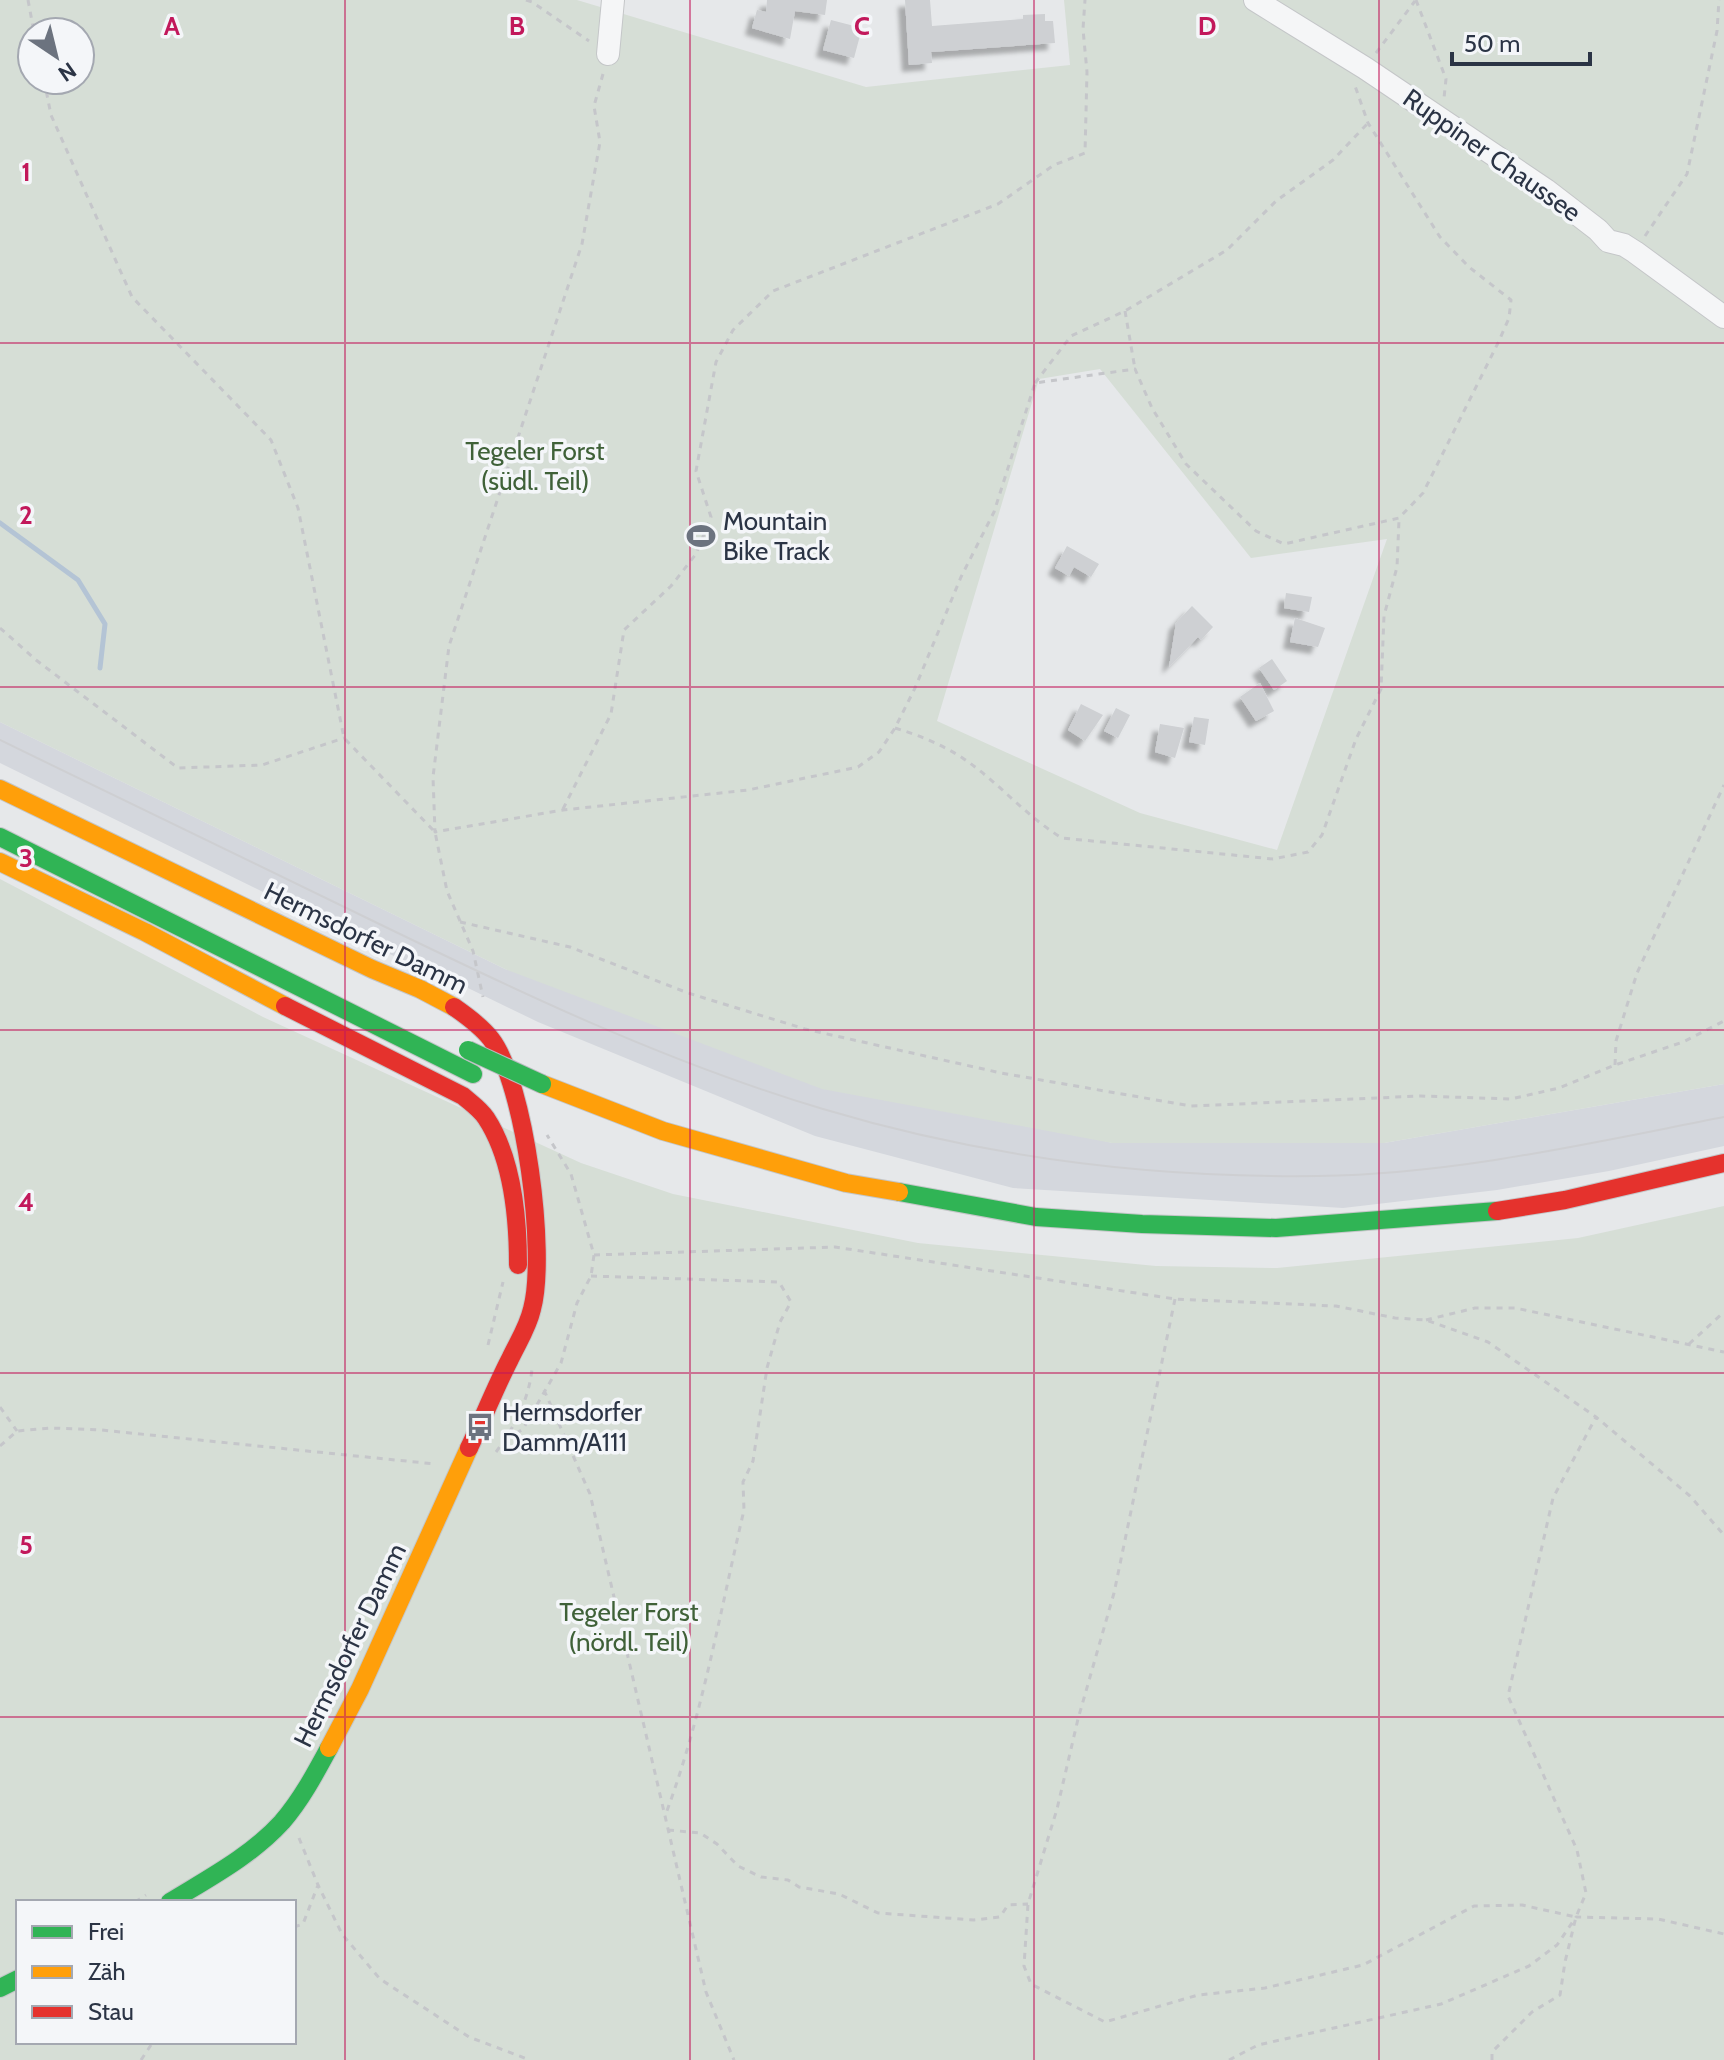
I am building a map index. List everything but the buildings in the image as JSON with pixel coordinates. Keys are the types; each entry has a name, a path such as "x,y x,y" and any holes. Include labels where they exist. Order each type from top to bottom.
{"main road":[{"name":"Hermsdorfer Damm","path":"0,789 345,956 393,976 462,1012 481,1027 502,1056 521,1129 536,1220 539,1259 537,1289 524,1335 510,1358 367,1675 311,1782 282,1822 247,1854 173,1900"},
{"path":"0,837 473,1074 535,1102"},
{"name":"Hermsdorfer Damm","path":"0,862 145,932 463,1096 484,1114 502,1153 518,1246 517,1284 508,1340 510,1358"},
{"path":"461,1046 542,1084 663,1131 780,1167 860,1186 1036,1217 1276,1228 1481,1214 1565,1200 1724,1163"}],"street":[{"path":"608,54 613,0"},
{"name":"Ruppiner Chaussee","path":"1255,0 1438,117 1546,190 1608,241 1635,252 1724,317"}],"path":[{"path":"484,1004 473,951 447,891 435,832 433,777 449,646 582,244 600,142 594,106 608,54 526,0"},
{"path":"563,810 611,714 624,630 671,586 696,554 711,517 696,471 716,362 733,330 773,291 998,204 1054,165 1085,153 1085,0"},
{"path":"1635,252 1687,174 1717,31 1719,0"},
{"path":"1125,311 1135,369 1152,408 1186,464 1256,531 1284,544 1399,518 1423,493 1498,343 1509,318 1511,300 1469,267 1440,237 1368,123 1353,87 1354,76 1365,68 1416,1"},
{"path":"1416,1 1446,79 1446,91 1438,117"},
{"path":"47,96 51,115 132,297 271,440 298,508 344,738 435,832"},
{"path":"435,832 563,810 748,790 858,767 879,752 915,688 961,577 994,512 1035,383 1071,336 1125,311 1227,250 1276,201 1333,160 1368,123"},
{"path":"1035,383 1135,369"},
{"path":"895,728 922,736 961,757 1038,823 1062,838 1273,859 1308,852 1322,835 1356,739 1381,689 1384,616 1397,567 1399,518"},
{"path":"0,628 36,660 178,768 262,765 344,738"},
{"path":"1615,1065 1616,1041 1637,973 1724,785"},
{"path":"460,922 570,947 688,993 805,1029 1001,1073 1191,1106 1421,1096 1511,1099 1559,1088 1683,1042 1724,1021"},
{"path":"517,1415 503,1442 523,1429 561,1363 577,1303 591,1276 594,1255 571,1174 544,1132"},
{"path":"594,1255 835,1247 1175,1299 1336,1306 1395,1318 1426,1320 1488,1342 1596,1417 1690,1496 1724,1535"},
{"path":"487,1351 506,1270"},
{"path":"591,1276 779,1282 791,1302 780,1322 767,1368 753,1461 743,1482 744,1510 680,1778 665,1816"},
{"path":"1175,1299 1114,1593 1078,1719 1057,1809 1028,1904 1024,1966 1031,1984 1105,2022 1198,1995 1265,1988 1363,1965 1474,1906 1522,1905 1576,1917 1658,1919 1724,1934"},
{"path":"1426,1320 1475,1308 1515,1308 1724,1352"},
{"path":"1689,1344 1724,1312"},
{"path":"544,1390 590,1494 706,1992 734,2060"},
{"path":"0,1407 17,1431"},
{"path":"1492,2060 1492,2052 1532,2012 1560,1995 1576,1917 1586,1893 1577,1850 1508,1696 1553,1498 1596,1417"},
{"path":"0,1446 17,1431 51,1428 101,1430 436,1464"},
{"path":"668,1830 700,1833 717,1844 738,1866 761,1877 788,1880 799,1887 839,1894 878,1913 974,1920 1000,1917 1008,1905 1028,1904"},
{"path":"299,1837 342,1934 380,1979 469,2037 530,2060"},
{"path":"296,1926 303,1924 318,1885"},
{"path":"138,1900 148,1894"},
{"path":"1229,2060 1258,2045 1441,2004 1529,1966 1557,1945 1576,1917"}],"shaded area":[{"path":"0,722 505,969 1112,1143 1384,1143 1724,1084 1724,1146 1609,1171 1497,1190 1343,1208 1013,1188 815,1136 538,1022 468,988 445,981 0,763"}],"green space":[{"name":"Tegeler Forst (südl. Teil)","path":"0,0 577,0 866,87 1070,65 1064,0 1724,0 1724,1084 1384,1143 1112,1143 822,1089 505,969 0,722","holes":["1100,369 1251,558 1387,539 1277,850 1140,813 937,721 1039,379"]},
{"name":"Tegeler Forst (nördl. Teil)","path":"0,879 263,1017 581,1163 673,1194 918,1243 1156,1266 1277,1268 1578,1238 1724,1206 1724,2060 0,2060"}],"waterway":[{"path":"0,523 78,580 105,624 100,668"}],"tram line":[{"path":"0,740 425,946 592,1023 706,1070 764,1090 883,1126 944,1140 1006,1152 1130,1168 1255,1176 1318,1176 1421,1170 1472,1163 1724,1117"}],"traffic: fast":[{"path":"0,837 473,1074"},
{"path":"468,1050 542,1084"},
{"path":"899,1192 1036,1217 1142,1224 1276,1228 1497,1211"},
{"path":"173,1900 229,1866 270,1834 295,1805 329,1748"},
{"path":"0,1988 16,1980"}],"traffic: slow":[{"path":"0,789 454,1007"},
{"path":"0,862 145,932 285,1006"},
{"path":"542,1084 663,1131 846,1183 899,1192"},
{"path":"329,1748 360,1689 469,1448"}],"traffic: jam":[{"path":"285,1006 463,1096 481,1112 495,1134 508,1170 515,1208 518,1265"},
{"path":"454,1007 491,1039 514,1092 530,1170 537,1250 536,1283 530,1316 469,1448"},
{"path":"1497,1211 1565,1200 1724,1163"}],"place":[{"name":"Mountain Bike Track","path":"701,536"},
{"name":"Hermsdorfer Damm/A111","path":"480,1427"}]}
